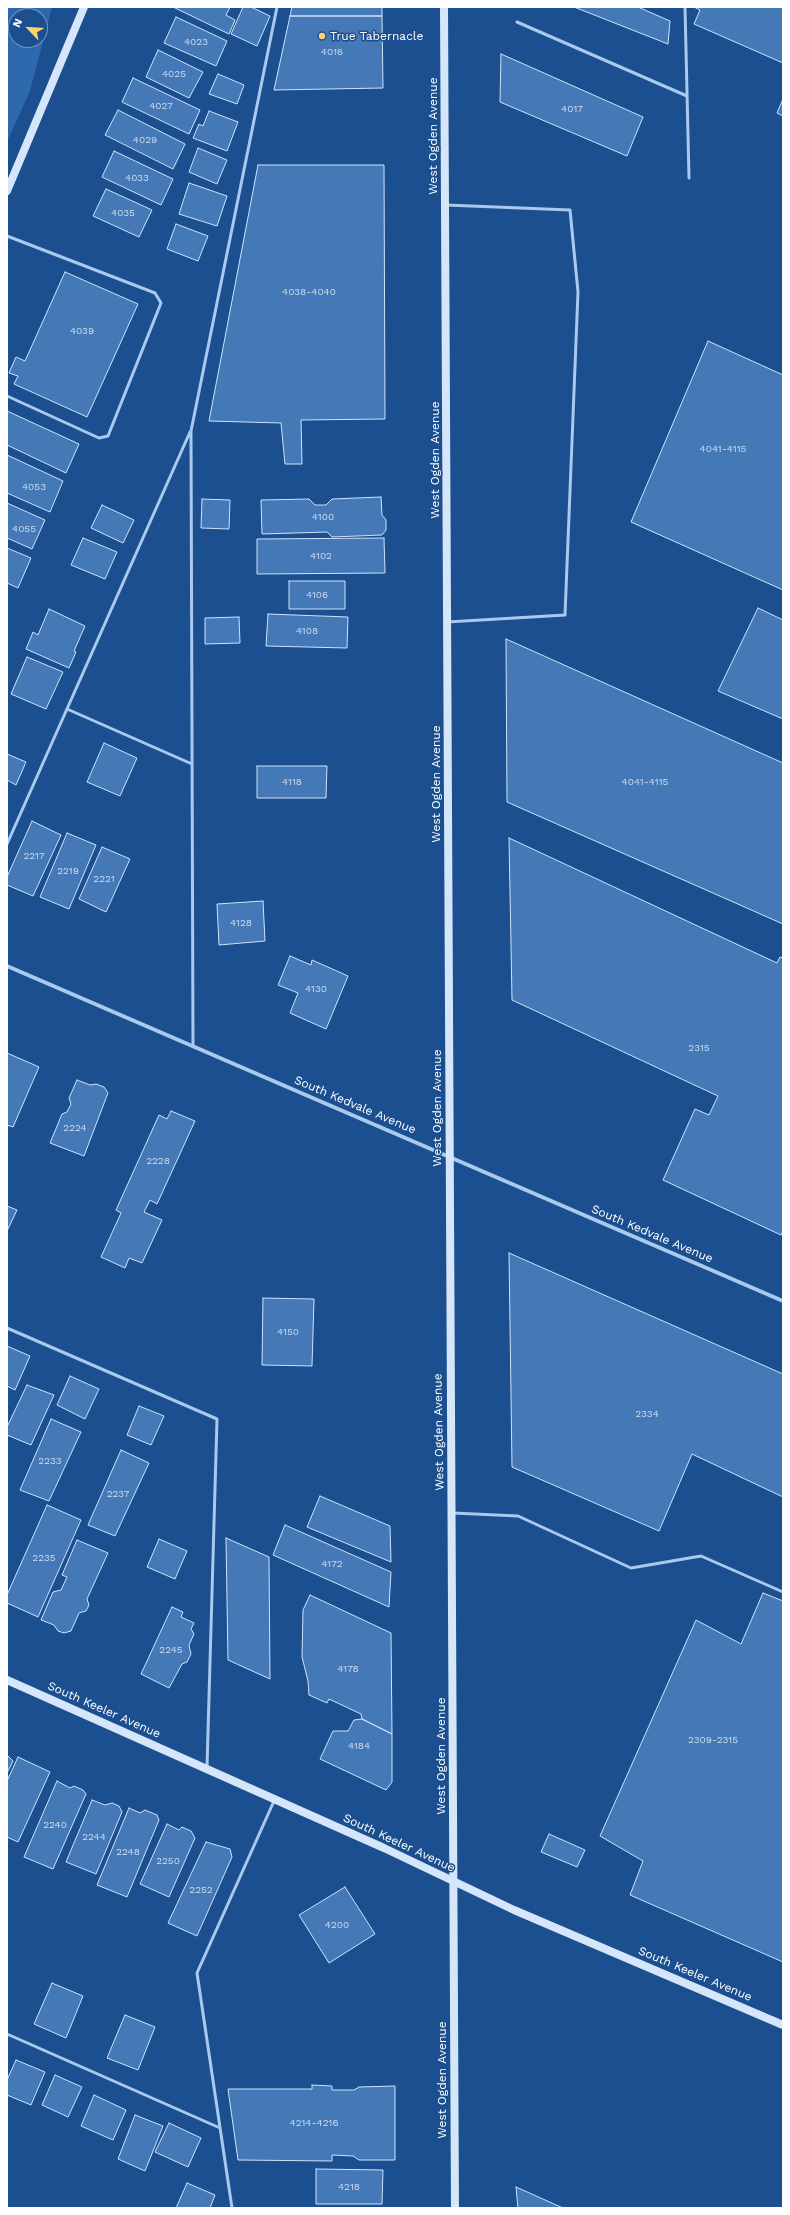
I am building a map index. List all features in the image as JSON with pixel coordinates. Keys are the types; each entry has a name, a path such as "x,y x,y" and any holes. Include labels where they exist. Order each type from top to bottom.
{"main road":[{"path":"7,191 84,7"},
{"name":"West Ogden Avenue","path":"444,7 455,2208"},
{"name":"South Keeler Avenue","path":"7,1680 275,1799 514,1910 783,2025"}],"street":[{"name":"South Kedvale Avenue","path":"7,966 783,1301"}],"lane":[{"path":"193,1046 190,431 277,7"},
{"path":"685,7 689,178"},
{"path":"517,22 687,96"},
{"path":"445,205 570,210 578,292 565,616 447,622"},
{"path":"7,236 155,293 161,303 108,436 99,438 7,396"},
{"path":"7,844 190,431"},
{"path":"67,709 192,764"},
{"path":"7,1328 217,1419 207,1769"},
{"path":"452,1513 518,1516 631,1568 701,1556 783,1592"},
{"path":"232,2208 197,1973 275,1799"},
{"path":"7,2034 220,2128"}],"shaded area":[{"path":"7,7 52,7 48,22 48,8 8,8 8,48 41,48 30,91 7,142"}],"building":[{"path":"173,7 230,7 226,15 235,20 229,34"},
{"path":"243,7 251,7 270,16 257,46 231,34"},
{"path":"292,7 382,7 382,16 290,16"},
{"path":"574,7 638,7 670,21 668,44"},
{"path":"694,7 783,7 783,63 694,24 700,10"},
{"path":"290,16 382,16 383,88 274,90"},
{"path":"176,17 227,41 216,66 164,43"},
{"path":"158,50 203,72 189,98 146,77"},
{"path":"501,54 643,117 627,156 500,102"},
{"path":"218,74 244,85 237,104 209,94"},
{"path":"133,78 200,110 189,134 122,102"},
{"path":"783,99 783,116 777,113"},
{"path":"118,110 185,144 173,169 105,135"},
{"path":"209,111 238,122 227,151 193,138 199,124 203,126"},
{"path":"198,148 227,160 217,184 189,172"},
{"path":"114,151 173,179 161,205 102,177"},
{"path":"258,165 384,165 385,419 301,420 302,464 285,464 281,423 209,421"},
{"path":"189,183 227,196 217,226 179,214"},
{"path":"106,189 152,210 139,237 93,216"},
{"path":"176,224 208,236 198,261 167,249"},
{"path":"65,272 138,304 87,417 14,384 18,376 9,373 16,357 25,361"},
{"path":"708,341 783,375 783,590 631,522"},
{"path":"7,411 79,444 66,473 7,445"},
{"path":"7,455 63,481 50,512 7,493"},
{"path":"381,497 382,515 386,520 386,530 382,535 332,537 327,532 262,534 261,500 309,499 315,505 326,505 332,499"},
{"path":"202,499 230,500 229,529 201,528"},
{"path":"7,503 45,520 32,549 7,538"},
{"path":"102,505 134,520 123,543 91,528"},
{"path":"83,538 117,552 105,579 71,565"},
{"path":"384,538 385,573 257,574 257,539"},
{"path":"7,548 31,558 18,588 7,583"},
{"path":"289,581 345,581 345,609 289,609"},
{"path":"758,608 783,620 783,719 718,691"},
{"path":"49,609 85,626 74,651 76,652 69,668 26,649 33,632 38,635"},
{"path":"268,614 348,617 347,648 266,646"},
{"path":"239,617 240,643 205,644 205,618"},
{"path":"506,639 783,763 783,924 507,802"},
{"path":"27,657 63,672 46,709 11,694"},
{"path":"104,743 137,758 120,796 87,782"},
{"path":"7,754 26,762 16,785 7,780"},
{"path":"257,766 327,766 326,798 257,798"},
{"path":"32,821 61,835 33,896 7,885 7,877"},
{"path":"67,833 96,845 69,909 40,897"},
{"path":"509,838 777,963 780,957 783,958 783,1231 781,1235 663,1180 695,1109 709,1115 718,1096 512,1000"},
{"path":"102,847 130,859 106,912 79,899"},
{"path":"263,901 265,941 219,945 217,904"},
{"path":"290,956 311,965 312,960 348,976 326,1029 290,1013 298,993 278,985"},
{"path":"7,1053 39,1067 13,1127 7,1125"},
{"path":"77,1080 90,1085 96,1084 104,1087 108,1093 84,1156 50,1143 62,1114 67,1112 71,1104 69,1098"},
{"path":"171,1111 195,1121 157,1204 150,1200 144,1212 162,1220 142,1263 129,1258 125,1268 101,1257 121,1213 116,1210 159,1115 167,1119"},
{"path":"7,1206 17,1210 7,1231"},
{"path":"509,1253 783,1374 783,1497 692,1454 659,1531 512,1467"},
{"path":"263,1298 314,1299 312,1366 262,1365"},
{"path":"7,1346 30,1356 15,1390 7,1386"},
{"path":"70,1376 99,1389 85,1419 57,1405"},
{"path":"27,1385 54,1395 31,1445 7,1435 7,1427"},
{"path":"139,1406 164,1416 151,1445 127,1435"},
{"path":"51,1419 81,1432 49,1501 20,1490"},
{"path":"121,1450 149,1463 115,1536 88,1525"},
{"path":"320,1496 390,1526 391,1562 307,1527"},
{"path":"47,1505 81,1520 38,1617 7,1603 7,1595"},
{"path":"285,1525 391,1572 389,1607 273,1555"},
{"path":"226,1538 269,1557 270,1679 228,1660"},
{"path":"159,1539 187,1551 175,1579 147,1567"},
{"path":"77,1540 108,1553 87,1599 89,1605 86,1611 79,1613 71,1631 64,1633 58,1631 54,1625 41,1620 53,1592 61,1590 67,1577 62,1575"},
{"path":"763,1593 783,1601 783,1962 630,1895 643,1861 600,1836 696,1620 741,1644"},
{"path":"310,1595 391,1633 392,1734 362,1719 361,1714 329,1699 327,1703 309,1695 308,1681 302,1657 303,1610"},
{"path":"172,1607 183,1612 181,1617 194,1623 191,1629 194,1634 189,1645 191,1654 187,1662 182,1664 169,1688 141,1674"},
{"path":"362,1719 392,1734 392,1782 386,1790 320,1759 333,1731 348,1731 354,1720"},
{"path":"7,1755 13,1761 7,1773"},
{"path":"18,1757 50,1772 18,1842 7,1837 7,1781"},
{"path":"57,1781 70,1788 74,1786 83,1790 86,1794 53,1869 24,1857"},
{"path":"92,1800 105,1805 112,1803 119,1806 122,1812 96,1874 66,1862"},
{"path":"129,1808 140,1813 145,1810 157,1815 159,1820 127,1897 97,1885"},
{"path":"167,1824 179,1830 182,1827 191,1831 195,1838 169,1897 140,1884"},
{"path":"549,1834 585,1850 577,1867 541,1852"},
{"path":"206,1842 230,1849 232,1857 197,1936 168,1923"},
{"path":"345,1887 375,1934 329,1963 299,1915"},
{"path":"52,1983 83,1996 66,2038 34,2024"},
{"path":"125,2015 155,2027 138,2070 107,2058"},
{"path":"16,2060 45,2072 31,2105 7,2095 7,2080"},
{"path":"55,2075 82,2087 68,2117 42,2105"},
{"path":"312,2085 332,2086 332,2090 354,2090 359,2087 395,2086 395,2160 359,2160 353,2156 332,2155 332,2161 238,2160 228,2089 312,2089"},
{"path":"94,2095 126,2110 113,2140 81,2126"},
{"path":"135,2115 163,2126 145,2171 118,2159"},
{"path":"169,2123 201,2138 188,2167 155,2152"},
{"path":"316,2169 383,2170 382,2204 316,2204"},
{"path":"187,2183 215,2195 210,2208 176,2208"},
{"path":"516,2187 563,2208 518,2208"}],"place":[{"name":"True Tabernacle","path":"322,36"}]}
